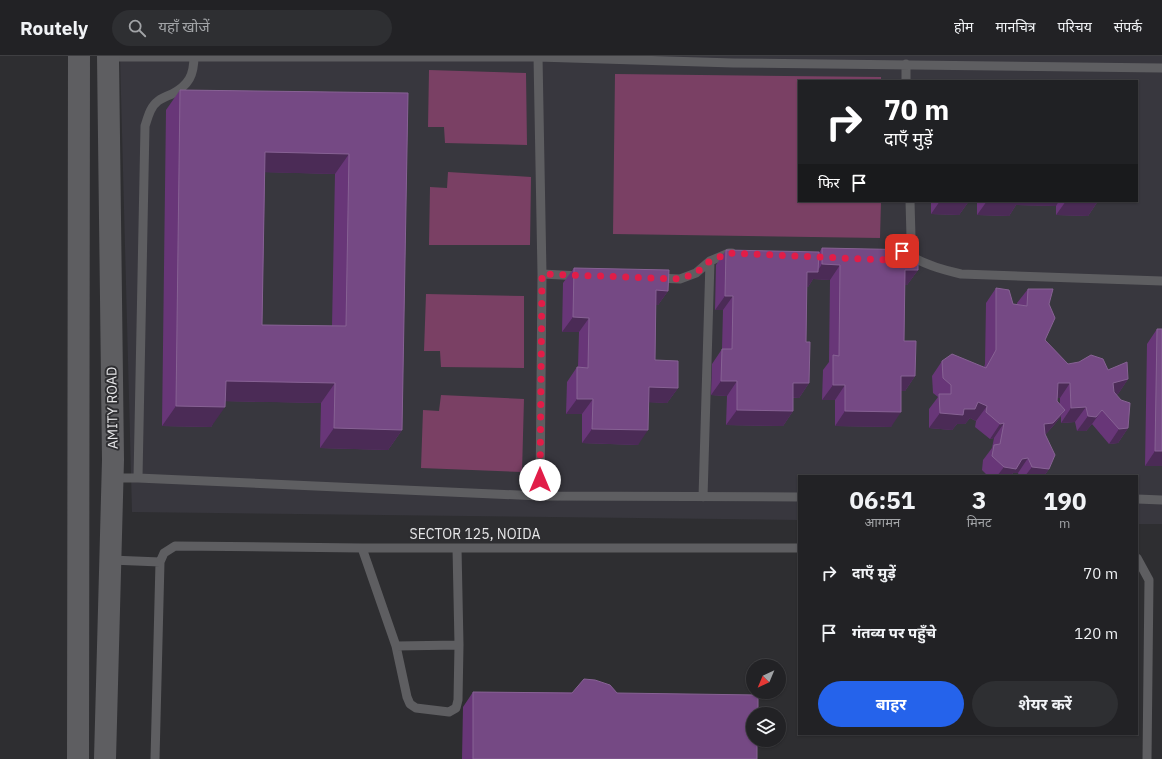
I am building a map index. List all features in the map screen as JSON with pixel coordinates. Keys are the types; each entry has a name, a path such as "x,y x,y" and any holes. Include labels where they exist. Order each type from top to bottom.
{"street":[{"path":"78,759 79,56"},
{"name":"AMITY ROAD","path":"105,759 113,478 108,56"}],"lane":[{"path":"108,56 538,57 733,63 1162,68"},
{"path":"138,478 145,126 149,112 157,101 178,91 186,84 194,70 194,56"},
{"path":"538,57 542,274 540,496"},
{"path":"906,64 906,80"},
{"path":"886,260 902,251 911,236 910,202"},
{"path":"902,251 926,264 962,274 1162,281"},
{"path":"649,278 680,279 696,273 710,261 729,253 744,254"},
{"path":"703,497 710,261"},
{"path":"542,274 588,276"},
{"path":"113,478 540,496 798,497"},
{"path":"1138,499 1162,500"},
{"name":"SECTOR 125, NOIDA","path":"160,562 164,552 174,546 362,548 798,548"},
{"path":"362,548 396,646 407,697 410,704 416,708 448,712 456,708 458,700 459,645 457,548"},
{"path":"110,560 160,562 155,759"},
{"path":"1138,560 1149,580 1147,759"},
{"path":"396,646 459,645"}],"shaded area":[{"path":"120,56 1162,56 1162,524 1138,524 1138,475 798,475 798,520 132,512"},
{"path":"429,70 526,73 527,145 445,143 444,127 428,127"},
{"path":"615,74 881,77 881,80 798,80 798,202 881,202 880,238 613,234"},
{"path":"448,172 531,177 530,245 429,245 430,187 447,188"},
{"path":"426,294 524,296 524,368 441,367 440,351 424,351"},
{"path":"441,395 524,399 522,472 421,468 423,410 439,411"}],"building":[{"path":"180,90 408,93 402,430 334,428 335,383 226,381 225,407 176,406","holes":["265,152 349,154 346,326 262,325"]},
{"path":"822,248 918,250 918,270 905,270 904,341 916,341 915,376 901,376 901,412 845,411 845,385 833,385 833,355 839,356 840,265 822,264"},
{"path":"726,250 819,252 818,272 807,272 806,342 810,342 809,383 793,383 793,411 737,410 737,381 721,381 722,349 732,349 733,296 725,296"},
{"path":"574,268 669,270 668,291 656,290 655,360 678,361 678,388 649,387 648,430 592,429 593,399 577,399 577,367 588,368 589,318 573,317"},
{"path":"996,288 1009,290 1013,304 1027,306 1028,289 1053,289 1049,304 1055,318 1045,340 1068,364 1079,362 1091,355 1103,359 1108,370 1127,362 1128,379 1113,383 1114,392 1121,400 1130,403 1128,428 1119,429 1102,410 1096,417 1088,416 1086,407 1071,408 1070,383 1058,383 1057,401 1065,410 1053,423 1044,424 1045,434 1055,455 1049,469 1032,467 1028,458 1022,459 1016,469 1004,467 992,456 994,445 1000,444 1004,423 1000,424 986,412 987,406 978,402 975,409 964,409 963,415 940,413 939,394 951,394 951,385 943,378 942,361 952,354 986,368 996,350"},
{"path":"1157,329 1162,329 1162,451 1155,451"},
{"path":"584,679 595,680 610,685 617,693 746,695 746,699 758,699 758,707 746,707 746,747 757,747 757,759 473,759 473,692 572,693"}],"route":[{"path":"540,480 542,274 680,279 696,273 710,261 729,253 886,260 902,251"}]}
